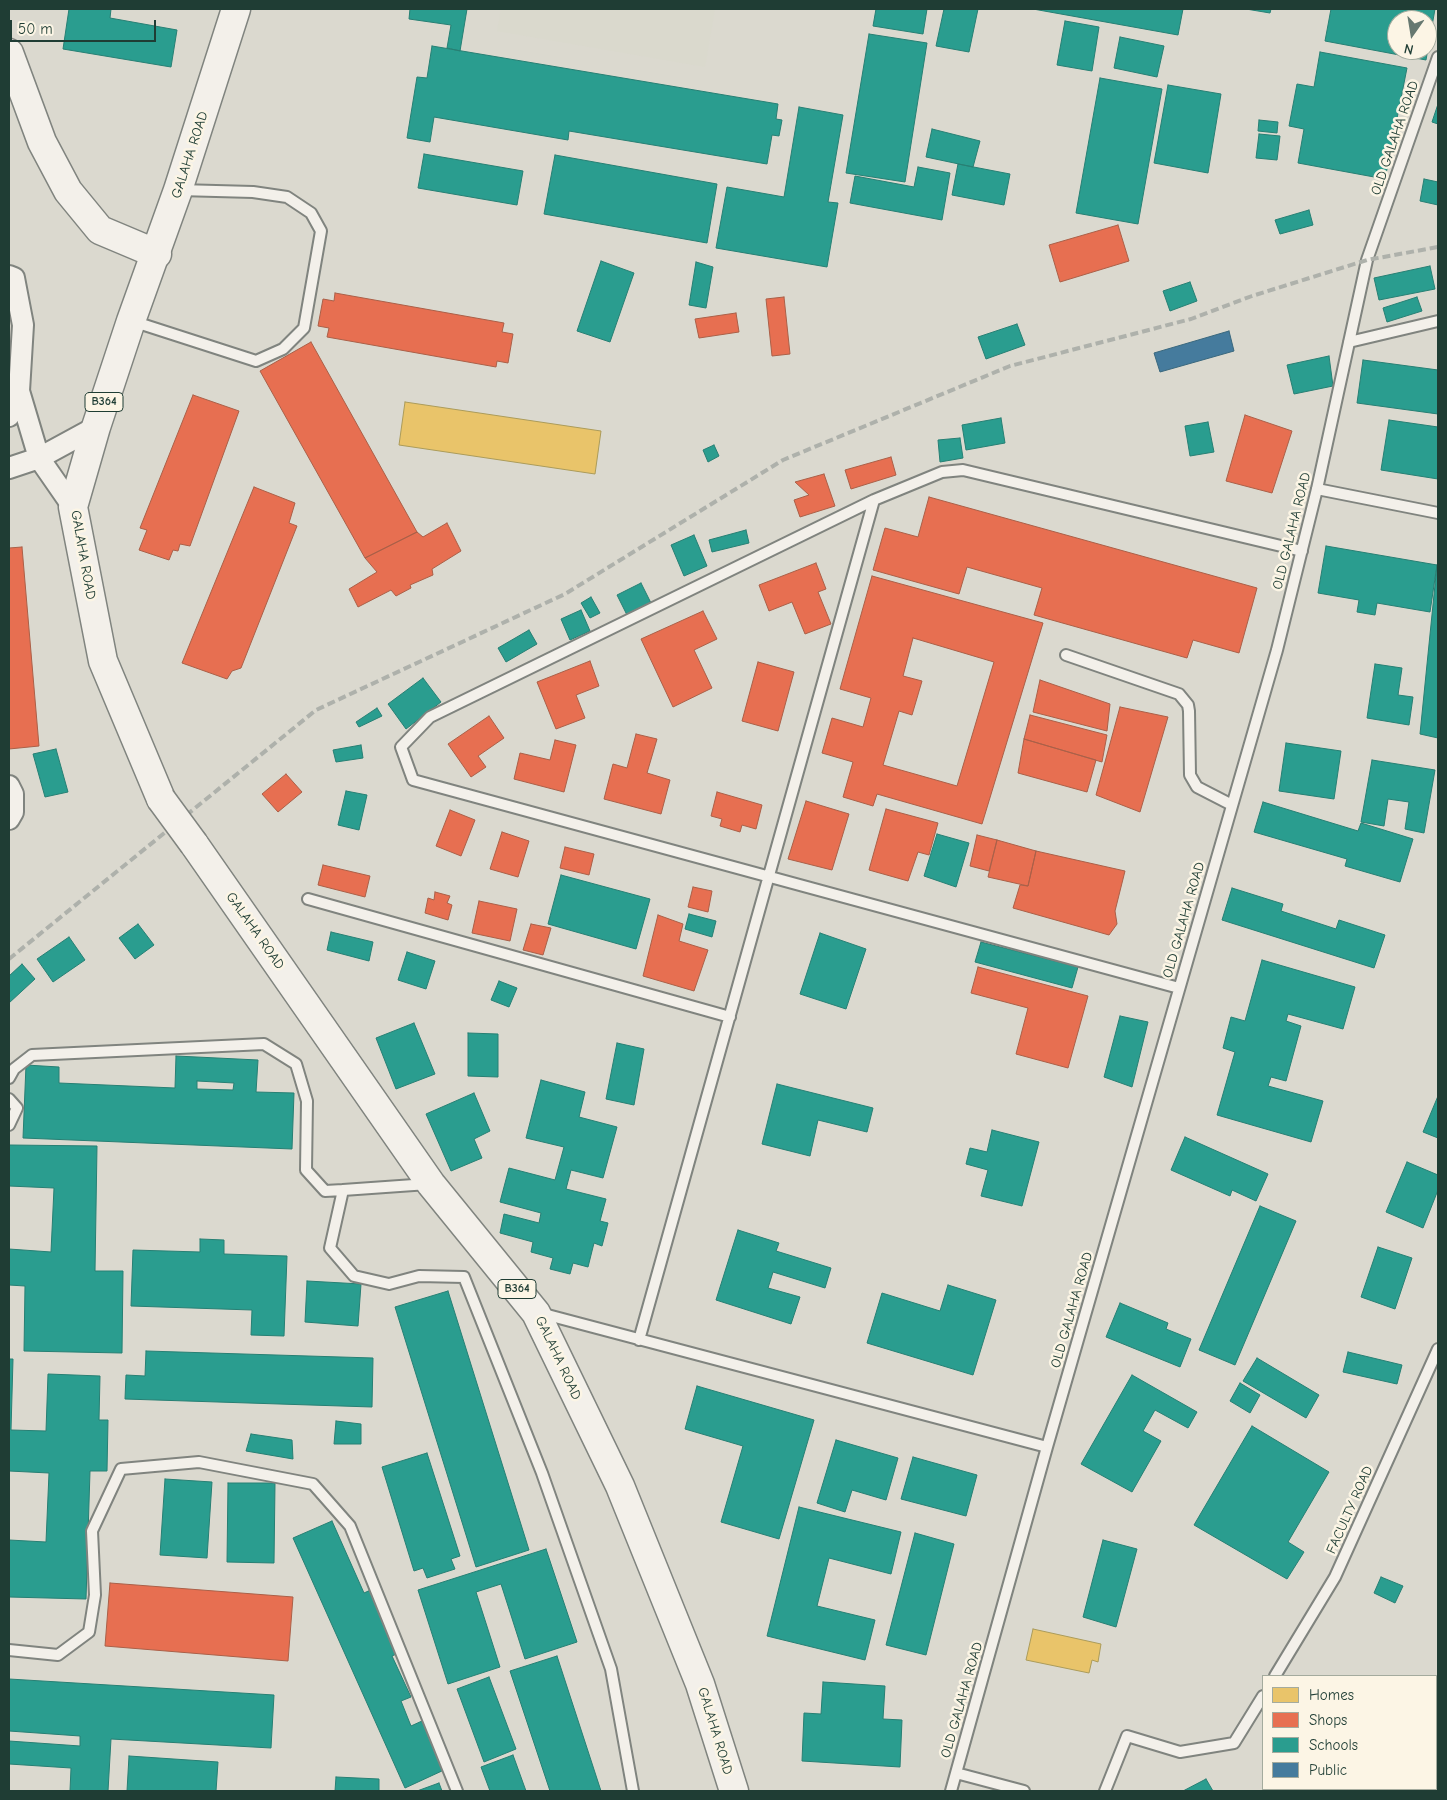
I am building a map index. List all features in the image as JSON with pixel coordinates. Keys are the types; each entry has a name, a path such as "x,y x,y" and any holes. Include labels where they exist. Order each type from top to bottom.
{"main road":[{"name":"GALAHA ROAD","path":"236,9 157,254 131,321 96,427 73,507 104,661 161,799 431,1184 536,1313 620,1486 700,1684 734,1791"},
{"path":"9,54 42,142 68,191 100,230 157,254"}],"street":[{"path":"9,276 14,278 23,325 19,391 9,416"},
{"path":"19,391 39,458 73,507"},
{"path":"9,468 39,458 96,427"},
{"path":"9,786 13,794 13,812 9,819"}],"lane":[{"name":"OLD GALAHA ROAD","path":"951,1791 1046,1447 1232,805 1302,552 1367,260 1438,57"},
{"path":"131,321 256,361 283,349 304,328 321,231 311,213 287,198 254,192 178,190"},
{"path":"1349,342 1438,321"},
{"path":"1179,988 769,875 413,780 402,747 430,716 874,500 942,472 962,470 1302,552"},
{"path":"1317,489 1438,513"},
{"path":"639,1340 874,500"},
{"path":"1066,655 1179,694 1188,705 1189,711 1190,775 1197,787 1232,805"},
{"path":"308,899 730,1017"},
{"path":"9,1078 14,1069 32,1055 264,1044 296,1064 307,1101 306,1170 326,1191 431,1184"},
{"path":"9,1098 17,1108 9,1125"},
{"path":"343,1190 330,1248 354,1276 389,1284 419,1276 464,1277 542,1473 611,1669 633,1791"},
{"path":"536,1313 1046,1447"},
{"name":"FACULTY ROAD","path":"1276,1675 1335,1577 1438,1349"},
{"path":"9,1650 58,1655 89,1632 95,1595 92,1531 121,1469 198,1462 313,1484 350,1526 457,1791"},
{"path":"1105,1791 1127,1736 1180,1752 1234,1743 1262,1698"},
{"path":"956,1773 1024,1791"}],"shaded area":[{"path":"9,9 1438,9 1438,1791 9,1791"},
{"path":"501,9 715,9 705,67 497,31"}],"building: Homes":[{"path":"405,402 601,431 595,474 399,445"},
{"path":"1033,1629 1101,1644 1098,1662 1092,1660 1089,1673 1026,1660"}],"building: Shops":[{"path":"1118,225 1129,261 1060,282 1049,245"},
{"path":"335,293 504,323 502,332 513,334 508,363 497,361 496,367 327,337 329,328 318,326 323,299 334,301"},
{"path":"784,297 790,354 772,356 766,299"},
{"path":"736,313 739,332 699,338 695,319"},
{"path":"311,342 417,532 365,558 260,371"},
{"path":"193,395 239,411 190,546 180,544 178,551 173,550 169,560 139,550 147,530 140,528"},
{"path":"1245,415 1292,431 1272,493 1226,481"},
{"path":"891,457 896,475 851,489 845,470"},
{"path":"824,474 835,506 800,517 794,500 809,495 795,482"},
{"path":"254,487 295,503 289,523 297,526 241,668 232,671 227,679 182,663"},
{"path":"929,497 1257,588 1239,653 1193,640 1187,658 1034,615 1042,588 967,567 959,594 873,570 885,528 918,537"},
{"path":"447,523 461,551 432,569 433,575 410,585 411,588 396,596 391,590 358,607 349,589 377,572 365,558 417,532 423,537"},
{"path":"22,547 39,746 9,749 9,548"},
{"path":"816,563 826,589 818,592 831,624 805,634 792,602 769,611 759,585"},
{"path":"872,576 1043,623 982,824 877,794 873,806 843,797 853,762 822,753 832,718 863,727 871,698 840,689","holes":["913,638 994,662 957,786 883,765 899,711 912,715 922,681 903,676"]},
{"path":"703,611 717,639 694,650 712,688 673,707 641,639"},
{"path":"590,661 599,686 576,695 585,718 556,729 537,682"},
{"path":"758,662 794,672 778,731 742,721"},
{"path":"1040,680 1110,704 1107,731 1033,712"},
{"path":"1120,707 1168,717 1140,812 1096,795"},
{"path":"1030,715 1107,735 1102,762 1024,739"},
{"path":"489,716 504,738 478,756 486,767 471,777 448,744"},
{"path":"636,734 657,739 647,773 670,780 661,814 604,799 613,764 627,768"},
{"path":"1024,739 1096,760 1087,792 1018,773"},
{"path":"555,740 576,745 564,792 514,779 520,753 550,760"},
{"path":"286,774 302,792 278,812 262,794"},
{"path":"717,792 762,805 756,829 742,825 740,832 720,826 722,819 711,816"},
{"path":"806,801 849,814 832,870 788,859"},
{"path":"886,809 938,823 929,855 918,852 908,881 869,870"},
{"path":"450,810 475,820 461,856 436,846"},
{"path":"502,832 529,841 518,877 490,869"},
{"path":"977,835 997,840 989,871 970,866"},
{"path":"997,840 1036,851 1028,886 988,877"},
{"path":"565,847 594,854 589,875 560,868"},
{"path":"1036,851 1125,871 1115,911 1117,924 1109,935 1013,908 1020,885 1028,886"},
{"path":"323,865 370,876 365,897 318,885"},
{"path":"693,887 712,891 708,912 688,907"},
{"path":"435,892 450,896 447,903 452,905 448,920 425,913 428,898 434,900"},
{"path":"479,901 517,909 510,941 472,933"},
{"path":"658,915 683,924 679,941 708,950 694,991 643,976"},
{"path":"531,924 551,928 543,955 523,950"},
{"path":"978,967 1088,996 1068,1068 1016,1054 1028,1008 971,993"},
{"path":"110,1583 293,1597 288,1661 105,1646"}],"building: Schools":[{"path":"69,9 111,9 110,18 177,30 171,67 63,49"},
{"path":"410,9 467,9 460,51 447,48 451,25 409,19"},
{"path":"876,9 927,9 923,34 873,26"},
{"path":"944,9 978,9 969,52 936,46"},
{"path":"1033,9 1183,9 1178,35"},
{"path":"1246,9 1271,9 1270,13"},
{"path":"1331,9 1435,9 1387,10 1387,53 1325,41"},
{"path":"1065,21 1099,27 1092,71 1057,65"},
{"path":"869,34 927,43 905,182 846,173"},
{"path":"1120,37 1164,46 1157,77 1114,68"},
{"path":"432,46 778,104 776,119 782,120 779,136 772,135 767,164 569,131 568,140 434,117 430,142 407,138 417,77 427,78"},
{"path":"1320,52 1407,68 1385,179 1298,163 1304,129 1289,126 1297,84 1314,87"},
{"path":"1100,78 1162,89 1138,224 1076,213"},
{"path":"1168,85 1221,94 1208,173 1154,163"},
{"path":"1438,104 1438,124 1432,122"},
{"path":"799,107 843,115 828,202 838,203 827,267 716,248 727,187 784,197"},
{"path":"1259,120 1278,122 1277,133 1258,131"},
{"path":"932,129 980,141 973,167 926,157"},
{"path":"1259,134 1280,136 1277,160 1256,158"},
{"path":"424,154 523,171 517,205 418,188"},
{"path":"555,155 717,184 707,243 544,214"},
{"path":"958,164 1010,174 1004,205 952,195"},
{"path":"918,167 950,173 942,220 850,203 855,176 914,187"},
{"path":"1424,179 1438,182 1438,205 1420,201"},
{"path":"1309,210 1313,225 1280,234 1275,220"},
{"path":"601,261 634,273 610,342 577,331"},
{"path":"696,262 713,267 706,308 689,305"},
{"path":"1430,266 1435,289 1379,300 1374,278"},
{"path":"1190,282 1197,301 1170,311 1163,291"},
{"path":"1417,297 1422,311 1387,322 1383,308"},
{"path":"1017,324 1025,345 986,359 978,337"},
{"path":"1329,356 1333,386 1294,394 1287,365"},
{"path":"1363,360 1438,370 1438,414 1357,403"},
{"path":"1001,418 1005,443 966,450 962,425"},
{"path":"1389,420 1438,427 1438,479 1381,470"},
{"path":"1208,422 1214,452 1190,456 1185,426"},
{"path":"960,438 963,458 940,462 938,440"},
{"path":"714,445 719,456 708,462 703,450"},
{"path":"746,530 749,543 712,552 709,540"},
{"path":"694,535 707,566 684,576 671,545"},
{"path":"1326,546 1437,565 1430,612 1377,603 1375,615 1357,612 1359,600 1318,593"},
{"path":"1438,565 1438,738 1420,734"},
{"path":"641,583 651,603 627,615 617,595"},
{"path":"591,597 600,613 590,618 581,603"},
{"path":"581,610 590,631 570,640 561,619"},
{"path":"529,630 537,644 506,662 498,648"},
{"path":"1375,664 1402,668 1398,695 1413,697 1409,725 1367,718"},
{"path":"423,678 441,702 406,729 388,704"},
{"path":"377,708 382,716 359,727 356,722"},
{"path":"1286,743 1341,751 1334,799 1279,791"},
{"path":"361,745 363,758 336,762 333,750"},
{"path":"56,749 68,792 45,797 33,754"},
{"path":"1372,760 1435,770 1424,833 1405,829 1409,802 1388,799 1384,826 1361,822"},
{"path":"346,791 367,795 359,830 338,825"},
{"path":"1263,802 1358,831 1361,823 1413,839 1400,882 1345,866 1347,859 1254,832"},
{"path":"937,834 969,843 956,887 924,876"},
{"path":"561,875 650,899 636,949 548,924"},
{"path":"1232,888 1283,904 1281,911 1336,929 1339,920 1385,935 1374,968 1222,920"},
{"path":"689,914 716,921 712,937 685,929"},
{"path":"138,924 154,945 135,959 119,938"},
{"path":"331,932 373,942 369,961 327,950"},
{"path":"820,933 866,949 846,1009 800,994"},
{"path":"69,937 85,960 53,982 37,959"},
{"path":"981,942 1078,967 1072,988 975,962"},
{"path":"407,952 435,961 426,989 398,980"},
{"path":"1262,960 1355,987 1343,1029 1288,1014 1286,1021 1301,1026 1286,1081 1271,1077 1268,1086 1323,1101 1311,1142 1217,1115 1235,1052 1223,1048 1231,1017 1245,1021"},
{"path":"22,964 35,979 9,1003 9,976"},
{"path":"499,981 517,988 509,1007 491,1000"},
{"path":"1120,1016 1148,1022 1132,1087 1104,1077"},
{"path":"414,1023 435,1074 396,1089 376,1038"},
{"path":"468,1033 498,1034 498,1077 468,1076"},
{"path":"617,1043 644,1049 634,1105 606,1099"},
{"path":"176,1056 258,1060 256,1092 294,1093 292,1149 23,1138 26,1065 59,1067 59,1083 175,1088","holes":["197,1081 234,1083 233,1090 197,1089"]},
{"path":"541,1080 585,1092 579,1117 617,1127 603,1178 571,1170 566,1189 606,1199 600,1221 608,1223 602,1246 594,1243 588,1267 573,1263 570,1274 550,1269 553,1258 531,1252 533,1242 500,1233 504,1214 539,1223 541,1213 500,1202 509,1168 555,1180 564,1147 526,1138"},
{"path":"777,1084 873,1108 867,1132 818,1120 810,1156 762,1144"},
{"path":"474,1093 490,1131 474,1139 482,1158 451,1171 426,1114"},
{"path":"1438,1096 1438,1138 1423,1132"},
{"path":"992,1130 1039,1142 1022,1206 981,1196 988,1170 966,1164 970,1148 987,1152"},
{"path":"1185,1137 1268,1174 1256,1201 1232,1190 1230,1196 1171,1170"},
{"path":"9,1145 97,1146 95,1271 123,1271 122,1353 24,1351 25,1286 9,1285 9,1249 51,1252 54,1188 9,1186"},
{"path":"1407,1162 1438,1175 1438,1190 1423,1228 1386,1212"},
{"path":"1260,1206 1296,1221 1235,1365 1199,1350"},
{"path":"738,1230 779,1243 776,1251 831,1268 825,1288 773,1272 768,1288 800,1297 791,1324 716,1300"},
{"path":"200,1239 224,1240 224,1254 287,1256 284,1336 251,1335 252,1310 131,1306 133,1250 200,1252"},
{"path":"1378,1247 1412,1258 1395,1309 1361,1297"},
{"path":"307,1281 361,1284 358,1326 305,1322"},
{"path":"948,1285 996,1300 973,1375 867,1343 882,1293 940,1311"},
{"path":"448,1291 529,1550 476,1567 395,1307"},
{"path":"1120,1303 1168,1323 1166,1329 1191,1339 1180,1367 1106,1337"},
{"path":"146,1351 373,1358 372,1407 125,1399 126,1375 145,1376"},
{"path":"1348,1352 1402,1365 1397,1384 1343,1372"},
{"path":"1257,1358 1319,1395 1306,1418 1243,1381"},
{"path":"9,1359 13,1359 11,1430 46,1431 48,1374 100,1376 99,1420 108,1420 107,1471 90,1471 86,1599 9,1597 9,1540 46,1542 49,1473 9,1471"},
{"path":"1132,1375 1197,1412 1188,1428 1155,1410 1143,1431 1161,1441 1132,1492 1081,1464"},
{"path":"1240,1383 1260,1395 1250,1413 1230,1401"},
{"path":"697,1386 814,1420 779,1539 721,1522 743,1446 685,1429"},
{"path":"336,1421 361,1424 361,1444 334,1444"},
{"path":"1252,1426 1329,1472 1288,1542 1304,1552 1287,1579 1194,1525"},
{"path":"251,1434 292,1440 293,1459 246,1451"},
{"path":"836,1440 898,1458 886,1500 852,1490 845,1512 817,1503"},
{"path":"427,1453 460,1556 451,1559 455,1569 427,1578 423,1568 414,1571 382,1467"},
{"path":"913,1457 977,1475 966,1516 901,1499"},
{"path":"165,1479 212,1482 207,1558 160,1555"},
{"path":"228,1483 275,1483 274,1563 227,1562"},
{"path":"799,1507 901,1532 891,1574 829,1558 817,1606 875,1620 865,1660 767,1636"},
{"path":"332,1521 364,1593 375,1588 403,1651 392,1656 411,1697 401,1701 411,1726 422,1721 444,1770 405,1788 293,1538"},
{"path":"915,1533 954,1544 926,1655 886,1645"},
{"path":"1103,1540 1137,1549 1116,1627 1083,1617"},
{"path":"546,1549 577,1642 525,1659 501,1584 476,1592 500,1667 448,1684 418,1590"},
{"path":"1381,1577 1403,1586 1395,1603 1374,1593"},
{"path":"557,1656 601,1791 550,1791 510,1671"},
{"path":"489,1677 516,1749 484,1762 457,1689"},
{"path":"9,1679 274,1695 271,1748 111,1739 108,1791 70,1791 71,1768 9,1764 9,1741 80,1746 80,1736 9,1731"},
{"path":"823,1682 885,1686 883,1719 902,1720 900,1767 802,1761 804,1713 821,1714"},
{"path":"513,1755 526,1791 490,1791 481,1767"},
{"path":"129,1756 218,1762 216,1791 127,1791"},
{"path":"336,1777 379,1779 379,1791 335,1791"},
{"path":"1206,1779 1213,1791 1183,1791"},
{"path":"439,1783 442,1791 417,1791"}],"building: Public":[{"path":"1229,331 1234,351 1160,372 1154,353"}],"railway":[{"path":"9,959 316,710 565,594 783,460 1010,366 1191,319 1252,296 1367,260 1438,247"}]}
